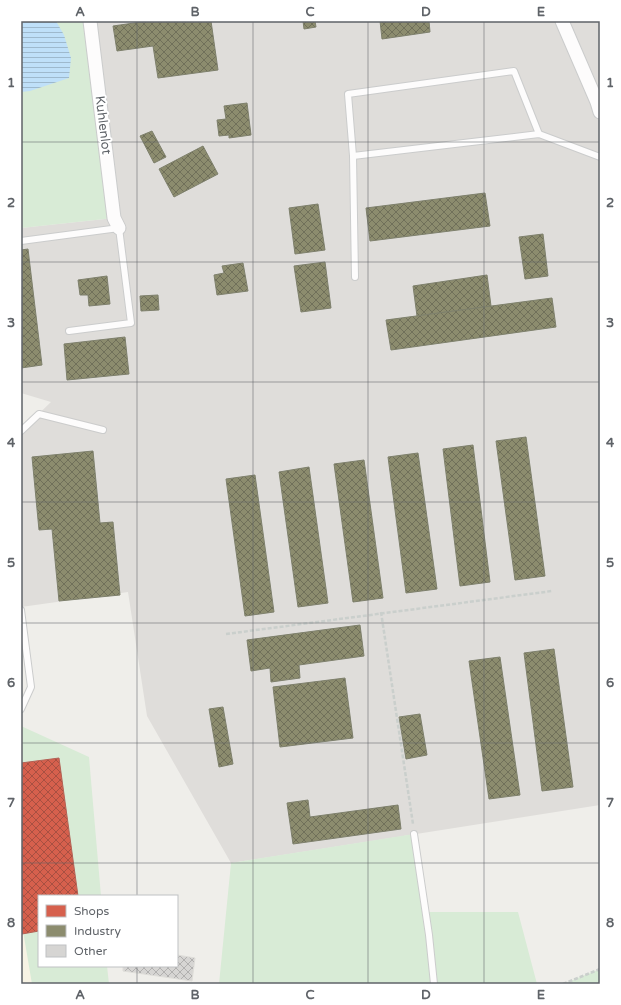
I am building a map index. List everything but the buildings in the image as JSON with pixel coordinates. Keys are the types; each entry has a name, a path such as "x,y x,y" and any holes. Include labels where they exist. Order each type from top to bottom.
{"street":[{"name":"Kuhlenlot","path":"90,21 114,218 119,228"},
{"path":"562,21 600,112"}],"lane":[{"path":"355,276 353,156 348,94 514,70 539,134"},
{"path":"353,156 539,134 600,157"},
{"path":"21,241 119,228 131,323 69,331"},
{"path":"21,431 39,414 103,430"},
{"path":"21,610 31,687 21,710"},
{"path":"414,834 429,935 434,984"}],"path":[{"path":"226,634 381,612 552,591"},
{"path":"381,612 414,834"},
{"path":"563,984 600,969"}],"shaded area":[{"path":"90,21 600,21 600,805 231,863 147,716 128,592 21,607 21,431 51,402 21,393 21,228 114,218"},
{"path":"21,919 31,974 32,984 21,984"}],"green space":[{"path":"21,21 90,21 114,218 21,228"},
{"path":"21,726 89,757 101,895 38,895 38,967 107,967 109,984 32,984 21,919"},
{"path":"414,834 425,912 518,912 537,984 219,984 231,863"},
{"path":"600,969 600,984 563,984"}],"water":[{"path":"21,21 56,21 64,35 71,58 69,78 30,91 21,92"}]}
